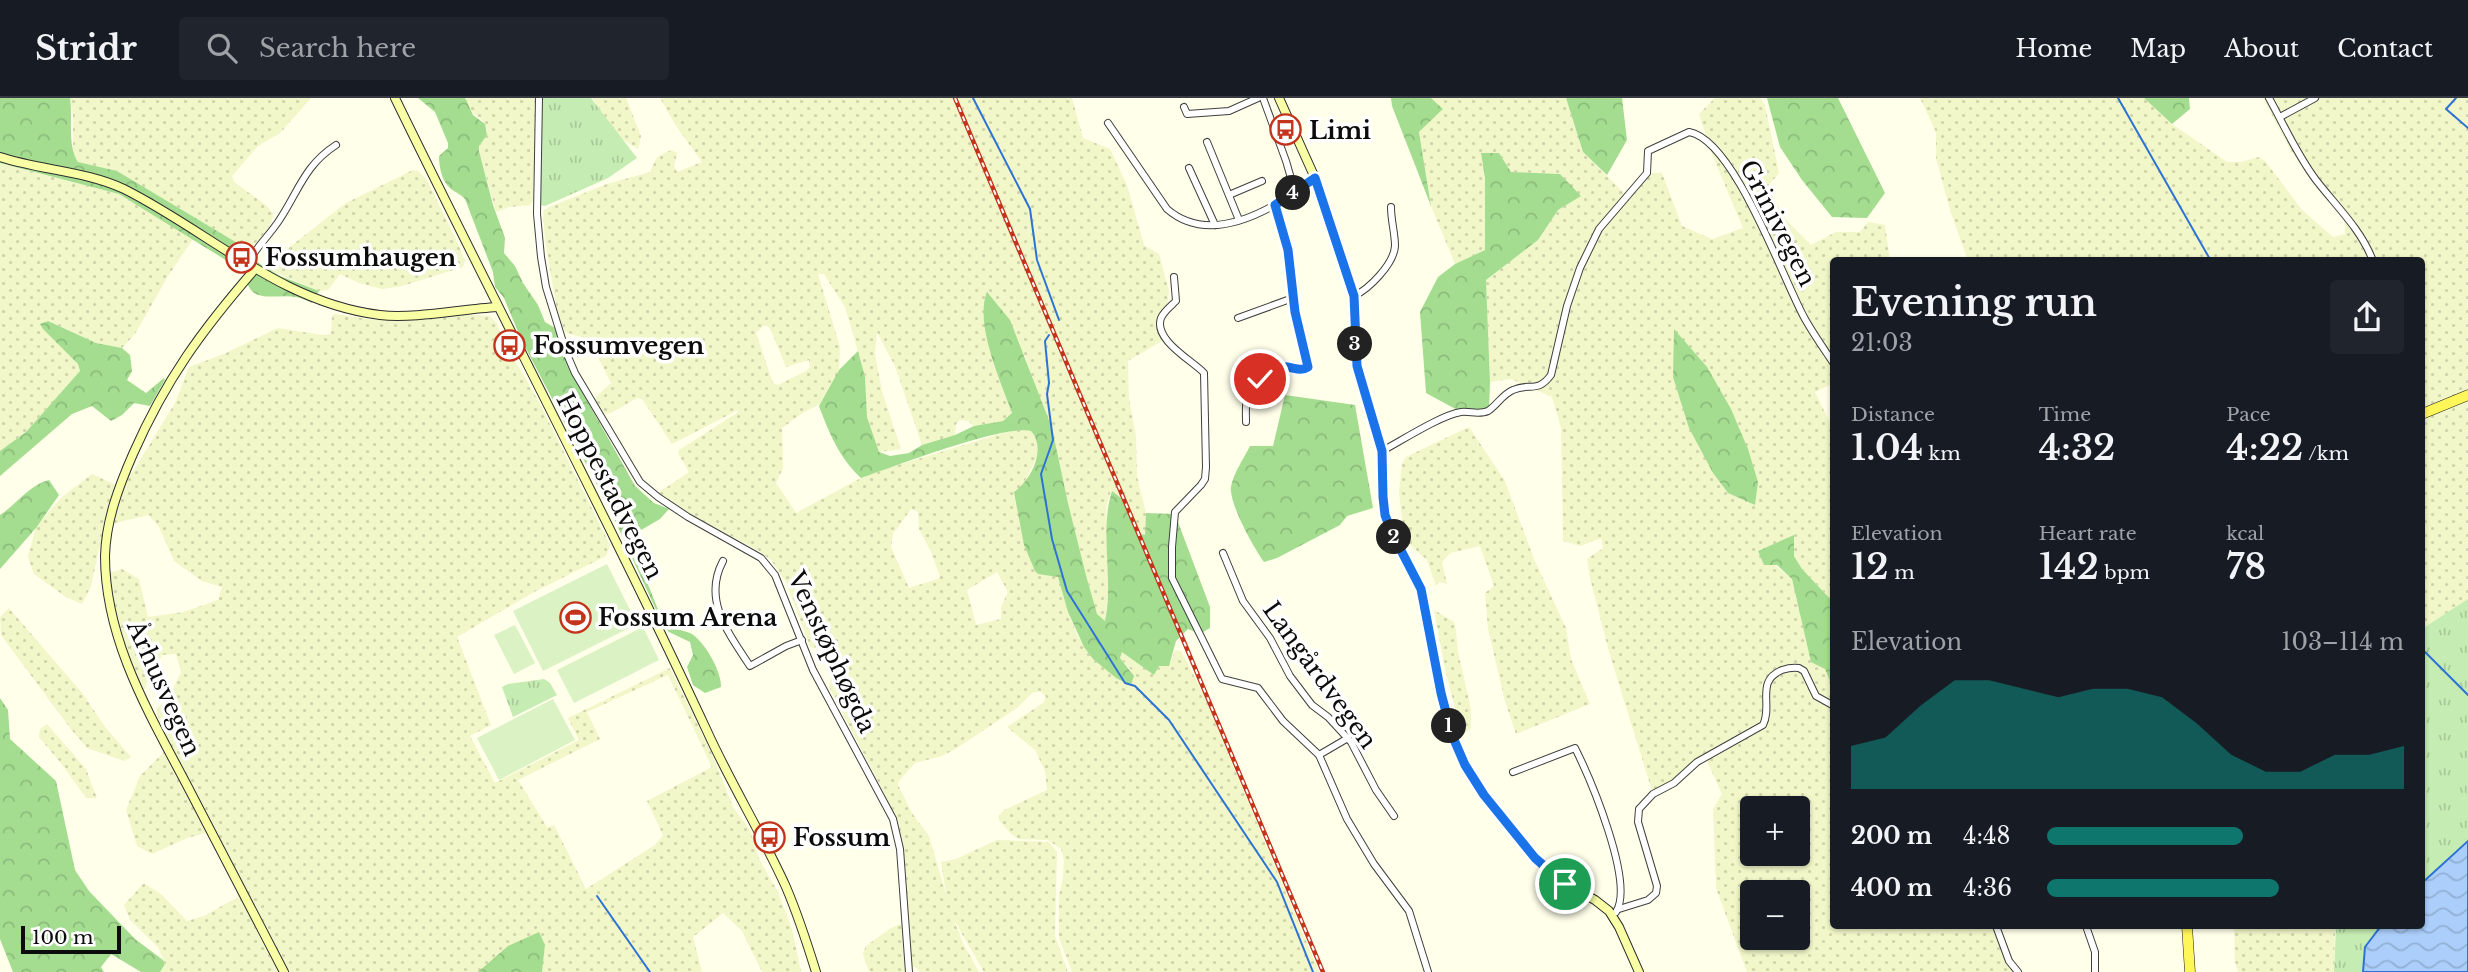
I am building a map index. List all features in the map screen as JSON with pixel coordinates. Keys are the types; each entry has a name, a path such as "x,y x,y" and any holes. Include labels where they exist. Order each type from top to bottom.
{"main road":[{"name":"Hoppestadvegen","path":"396,98 497,307 627,562 739,797 778,871 801,925 816,972"},
{"path":"1279,98 1315,178 1354,296 1359,374 1382,451 1385,515 1421,589 1442,700 1452,735 1465,765 1484,795 1545,868 1565,884 1615,912 1639,972"},
{"path":"0,157 94,179 122,189 251,266 298,292 335,307 384,315 497,307"},
{"name":"Århusvegen","path":"251,266 193,344 164,390 122,480 112,512 105,556 109,605 125,662 284,972"},
{"path":"2425,413 2468,395"},
{"path":"2187,929 2190,972"}],"street":[{"name":"Venstøphøgda","path":"539,98 537,214 541,257 546,287 575,373 640,482 658,497 752,552 768,565 782,587 814,670 893,819 900,849 909,972"},
{"path":"1184,107 1187,114 1229,111 1260,98 1286,161 1294,192"},
{"path":"2269,98 2315,178 2354,227 2371,257"},
{"path":"2280,117 2315,98"},
{"path":"1108,123 1167,209 1175,216 1196,225 1215,225 1239,220 1275,205 1315,178"},
{"name":"Grinivegen","path":"1382,451 1455,414 1482,413 1513,390 1533,388 1546,382 1551,375 1567,306 1580,268 1600,229 1647,173 1648,151 1689,132 1707,142 1726,164 1761,221 1804,318 1830,358"},
{"path":"1218,143 1208,144 1239,220"},
{"path":"251,266 309,169 336,145"},
{"path":"1189,168 1215,225"},
{"path":"1230,195 1262,181"},
{"path":"1246,422 1247,396 1251,387 1272,370 1287,367 1303,370 1308,367 1293,298 1288,250 1275,205"},
{"path":"1354,296 1390,262 1394,254 1391,207"},
{"name":"Langårdvegen","path":"1174,277 1176,301 1164,313 1161,327 1173,348 1205,373 1206,467 1205,480 1175,512 1171,563 1174,584 1222,679 1247,683 1258,688 1283,721 1319,755 1347,819 1374,864 1409,911 1427,972"},
{"path":"1238,318 1293,298"},
{"name":"Langårdvegen","path":"1223,553 1242,601 1270,638 1290,676 1312,705 1348,738 1376,790 1394,816"},
{"path":"723,561 716,579 718,610 750,666 802,640"},
{"path":"1513,772 1575,748 1590,780 1619,873 1615,912 1648,900 1656,893 1656,881 1638,822 1639,809 1653,794 1674,783 1697,762 1763,725 1768,715 1766,688 1771,677 1784,669 1799,667 1804,671 1816,696 1830,704"},
{"path":"1319,755 1348,738"},
{"path":"1997,929 2009,961 2018,972"},
{"path":"2087,929 2095,952 2095,972"}],"green space":[{"path":"0,98 70,98 71,140 78,162 117,171 244,247 250,247 252,259 280,276 319,291 312,303 296,297 257,294 247,283 245,272 119,194 0,163"},
{"path":"70,98 311,98 280,133 258,146 232,176 234,182 267,206 273,214 271,224 259,240 250,247 244,247 117,171 78,162 73,154"},
{"path":"418,98 465,98 473,115 485,124 487,135 479,146 479,151 505,238 504,253 515,266 545,322 555,328 575,379 635,486 654,503 669,509 660,519 629,537 663,622 672,628 690,633 701,642 715,665 721,687 705,693 693,685 687,667 693,655 690,642 669,632 663,625 611,512 521,339 504,298 495,287 493,272 465,199 451,189 443,178 439,156 448,148 448,143 435,112"},
{"path":"465,98 536,98 533,201 530,205 509,207 496,212 479,151 487,130 482,120 470,111"},
{"path":"541,98 591,98 637,158 608,178 545,206 540,205"},
{"path":"592,98 626,98 641,136 638,149 620,138"},
{"path":"660,98 1072,98 1083,138 1110,149 1127,185 1144,245 1159,254 1169,291 1167,305 1158,323 1162,341 1128,361 1137,476 1146,513 1145,535 1137,533 1121,498 1111,491 1106,507 1109,582 1105,621 1096,614 1052,428 1025,356 988,341 1012,414 1003,421 974,426 968,421 960,420 956,424 955,435 922,445 895,366 877,332 875,354 882,391 901,449 878,452 867,417 865,377 845,307 824,274 818,274 840,347 839,370 820,404 782,428 783,468 776,483 796,513 861,478 885,469 1003,433 1023,429 1031,431 1037,441 1038,455 1022,487 1056,575 1060,579 1077,635 1093,659 1116,678 1132,671 1120,658 1122,651 1154,675 1159,666 1171,662 1175,650 1181,651 1203,693 1319,972 1072,972 1059,938 1059,896 1064,861 1061,849 1048,840 1019,839 999,820 999,815 1004,810 1047,790 1045,771 1035,750 1007,727 1043,703 1046,697 1040,691 1032,693 1017,708 957,748 942,756 915,763 898,785 912,813 929,836 946,894 941,862 956,859 997,840 1049,842 1057,852 1055,936 1068,972 984,972 954,920 979,972 920,972 911,967 907,972 869,972 863,954 866,946 891,928 908,921 902,839 885,795 829,687 834,662 828,645 812,648 810,646 786,582 771,560 658,493 689,472 678,453 679,450 738,410 672,444 642,399 637,398 611,413 603,414 594,399 611,383 591,343 587,339 565,332 558,316 545,241 543,211 607,184 650,172 657,157 671,150 677,153 674,166 677,172 702,162","holes":["763,326 768,326 772,333 786,367 809,360 810,367 778,385 773,383 756,333","911,509 918,512 919,529 931,552 940,576 938,579 909,588 891,547 893,534","997,572 1008,592 1001,607 1001,619 976,625 967,590"]},
{"path":"1391,98 1431,98 1443,109 1419,132 1431,206 1392,106"},
{"path":"1431,98 1566,98 1583,152 1627,196 1647,173 1662,173 1682,226 1712,239 1743,228 1712,154 1699,114 1715,98 1760,98 1765,105 1779,173 1768,186 1786,220 1811,245 1836,232 1860,232 1868,222 1885,225 1889,257 1830,257 1830,385 1815,392 1830,423 1830,599 1802,569 1794,556 1794,536 1758,552 1792,579 1811,661 1825,669 1830,681 1830,929 1997,929 2009,961 2019,972 1747,972 1716,888 1713,809 1722,794 1705,757 1674,783 1653,794 1609,652 1590,578 1587,559 1603,548 1601,538 1580,546 1563,541 1561,428 1552,397 1511,379 1490,382 1486,280 1538,240 1558,210 1580,196 1560,174 1511,172 1499,153 1481,153 1485,178 1485,250 1455,264 1431,206 1419,132 1443,109"},
{"path":"1566,98 1622,98 1627,140 1607,175 1583,152"},
{"path":"1767,98 1838,98 1885,193 1867,218 1832,217 1780,147"},
{"path":"1920,98 2144,98 2172,124 2227,162 2241,162 2259,157 2266,162 2301,209 2333,237 2345,234 2345,221 2291,151 2263,98 2468,98 2468,606 2425,630 2425,257 1967,257 1936,158 1936,132"},
{"path":"2144,98 2189,98 2190,109 2172,124"},
{"path":"1481,153 1499,153 1511,172 1560,174 1581,196 1558,210 1538,240 1486,280 1489,410 1461,412 1426,393 1420,312 1438,277 1455,264 1485,250 1485,178"},
{"path":"0,163 119,194 193,239 135,334 122,348 96,343 48,321 41,324 78,364 80,371 26,432 0,451"},
{"path":"413,170 427,180 459,246 465,261 463,267 402,286 382,289 340,274 328,290 319,291 269,270 272,261 346,203"},
{"path":"987,292 1010,320 1052,428 1087,579 1097,614 1105,621 1108,589 1106,539 1108,506 1112,491 1121,498 1137,533 1145,535 1146,513 1175,514 1210,607 1210,628 1200,634 1188,629 1176,641 1169,666 1159,666 1154,675 1122,652 1120,658 1134,676 1128,684 1093,659 1084,647 1068,612 1058,577 1038,574 1035,571 1024,545 1014,492 1026,480 1035,464 1037,446 1031,431 998,434 974,440 861,478 841,454 827,426 819,406 839,370 858,351 865,377 867,417 879,452 890,456 909,453 922,445 974,426 1003,421 1012,413 986,336 984,305"},
{"path":"334,314 375,320 455,314 490,316 497,324 505,347 540,404 610,545 606,556 534,592 457,637 491,725 470,736 495,783 579,740 568,718 670,668 712,754 733,807 750,830 759,859 778,892 792,929 801,972 762,972 742,931 723,913 693,937 702,972 542,972 545,945 478,972 160,972 165,964 158,947 130,920 124,905 144,883 161,894 187,921 204,916 238,897 229,866 214,831 187,838 152,854 137,846 126,810 140,776 168,748 156,710 170,695 181,672 176,654 162,655 144,689 136,683 110,611 109,573 122,569 139,579 148,617 183,612 218,600 222,587 202,581 174,561 159,527 149,515 111,524 99,549 91,586 82,604 66,597 34,574 28,557 36,527 62,497 92,474 118,486 134,470 175,403 189,367 224,354 278,328 331,334","holes":["668,675 712,767 647,801 663,835 655,845 586,889 554,825 547,827 518,780 600,739 587,712"]},
{"path":"48,321 96,343 122,348 130,355 132,371 127,380 146,393 164,378 165,380 150,406 134,403 111,421 92,406 72,414 0,476 0,451 26,432 80,371 78,364 40,324"},
{"path":"1674,329 1707,367 1731,409 1758,482 1755,505 1728,493 1713,473 1689,428 1673,377"},
{"path":"1285,395 1355,405 1373,508 1347,516 1340,525 1264,562 1238,515 1231,487 1236,471 1250,446 1273,446"},
{"path":"1469,427 1505,481 1534,559 1566,628 1571,659 1590,704 1516,734 1505,701 1488,629 1485,593 1494,586 1480,546 1450,553 1442,562 1447,584 1439,582 1436,586 1427,560 1408,543 1402,519 1399,492 1402,464 1406,457"},
{"path":"49,480 59,495 36,528 0,569 0,515 29,490"},
{"path":"1794,535 1794,556 1802,569 1830,599 1830,681 1825,669 1811,662 1792,579 1777,565 1764,565 1758,551"},
{"name":"Fossum Arena","path":"607,564 637,624 543,671 513,611"},
{"path":"2468,599 2468,972 2334,972 2336,929 2425,929 2425,627"},
{"path":"9,608 83,694 105,727 131,757 124,761 87,748 70,728 1,635 0,617"},
{"path":"1434,610 1454,622 1456,630 1458,652 1471,709 1471,728 1462,735 1445,669"},
{"path":"515,625 535,663 514,674 494,635"},
{"path":"643,627 659,660 574,703 557,670"},
{"path":"544,679 550,683 557,695 513,717 502,687"},
{"path":"0,698 8,710 10,739 56,781 75,870 89,891 135,939 163,960 165,964 160,972 141,972 111,954 101,967 104,972 13,972 0,939"},
{"path":"553,699 575,740 499,780 477,738"},
{"path":"47,724 86,769 97,798 86,798 39,737 40,729"},
{"path":"2234,929 2335,929 2334,972 2238,972"},
{"path":"539,932 545,945 542,972 478,972 508,946"}],"water":[{"path":"2468,841 2468,972 2363,972 2365,947 2379,929 2425,929 2425,880"}],"waterway":[{"path":"973,98 1030,209 1037,260 1059,320"},
{"path":"2118,98 2209,257"},
{"path":"2456,98 2446,109 2468,128"},
{"path":"1049,335 1045,341 1049,383 1047,394 1053,440 1041,474 1052,539 1067,591 1125,683 1135,686 1169,720 1277,882 1313,972"},
{"path":"2425,652 2468,695"},
{"path":"597,896 650,972"}],"railway":[{"path":"955,98 1323,972"}],"place":[{"name":"Limi","path":"1286,130"},
{"name":"Fossumhaugen","path":"242,257"},
{"name":"Fossumvegen","path":"510,345"},
{"name":"Fossum Arena","path":"575,617"},
{"name":"Fossum","path":"770,837"}],"route":[{"path":"1260,379 1279,367 1303,370 1308,367 1295,312 1288,250 1275,205 1315,178 1354,296 1357,366 1382,451 1385,515 1421,589 1452,735 1477,786 1535,858 1565,884"}]}
